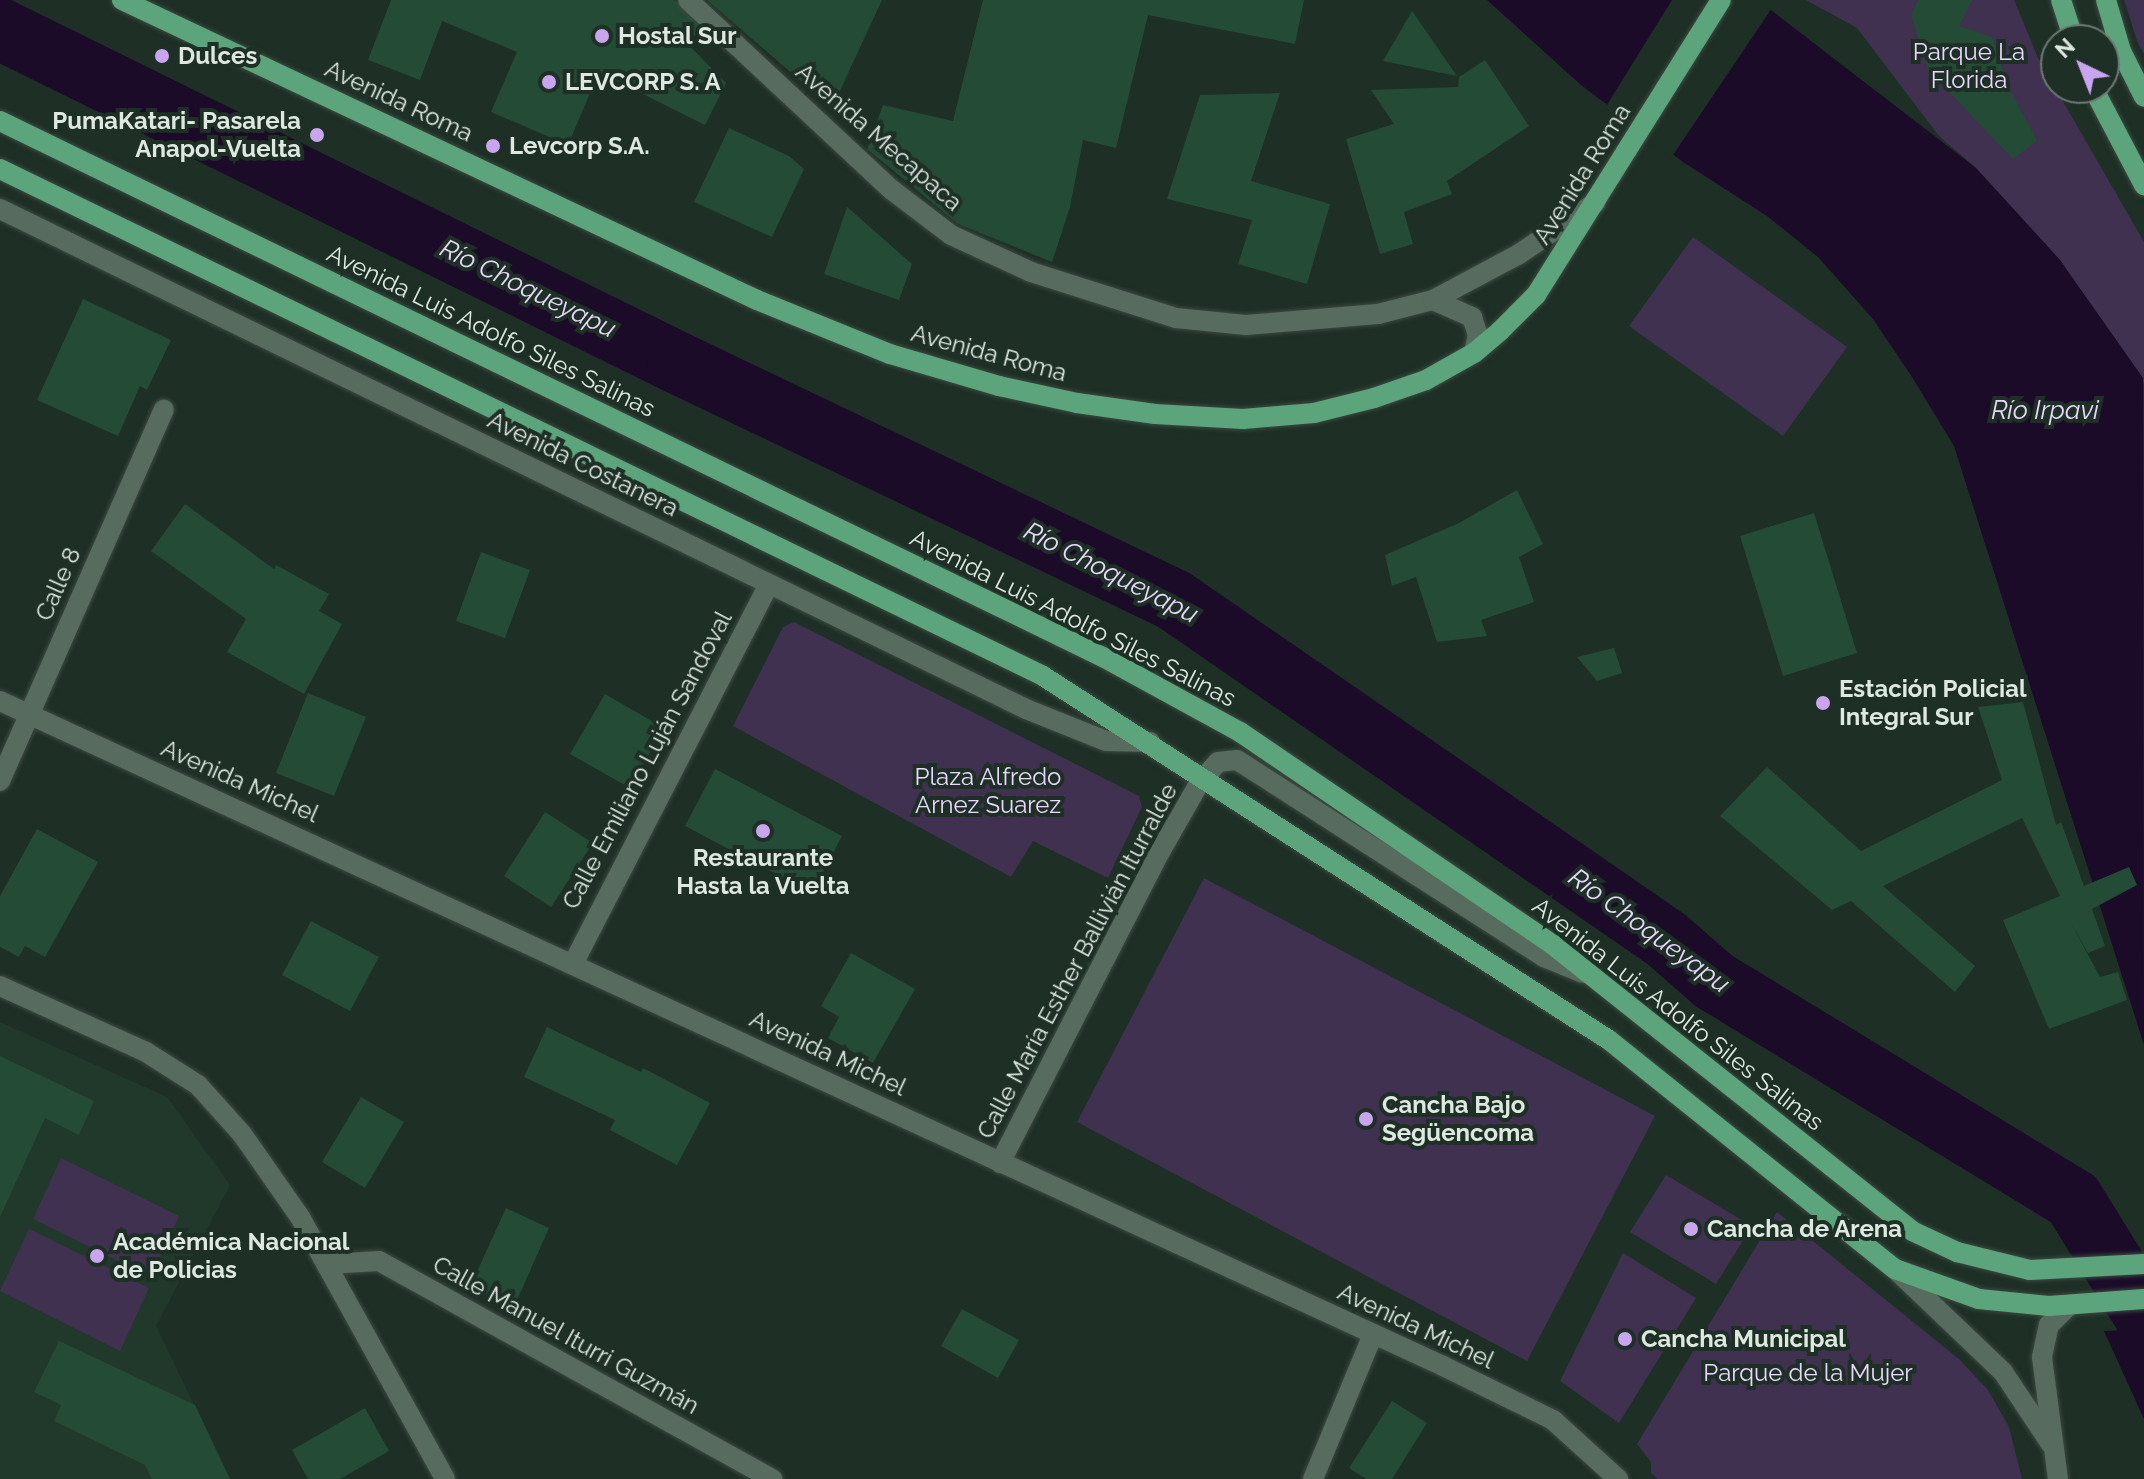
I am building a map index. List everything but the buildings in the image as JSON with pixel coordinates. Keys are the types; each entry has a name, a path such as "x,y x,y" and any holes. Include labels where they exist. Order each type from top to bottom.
{"main road":[{"name":"Avenida Roma","path":"122,0 757,300 890,354 999,386 1155,414 1243,419 1314,413 1374,398 1426,380 1474,353 1536,295 1721,0"},
{"path":"2061,0 2069,24"},
{"path":"2106,0 2121,51 2144,97"},
{"path":"2101,104 2144,185"},
{"name":"Avenida Luis Adolfo Siles Salinas","path":"0,121 1116,665 1240,732 1594,978 1912,1231 1957,1252 2030,1270 2144,1264"},
{"path":"0,169 769,540 1043,676 1150,742 1200,782 1382,891 1609,1040 1895,1269 1979,1299 2049,1306 2144,1299"}],"street":[{"name":"Avenida Mecapaca","path":"688,0 892,190 951,235 1031,272 1176,318 1246,325 1378,314 1433,300 1519,254 1595,203"},
{"name":"Avenida Costanera","path":"0,209 1026,709 1106,741 1150,742"},
{"path":"1433,300 1456,306 1472,317 1478,335 1474,353"},
{"name":"Calle 8","path":"0,781 164,410"},
{"name":"Calle Emiliano Luján Sandoval","path":"574,962 769,584"},
{"name":"Avenida Michel","path":"0,701 574,962 1553,1420 1618,1479"},
{"path":"1200,782 1218,762 1237,760 1544,957 1594,978"},
{"name":"Calle María Esther Ballivián Iturralde","path":"1000,1163 1200,782"},
{"path":"0,986 146,1052 198,1085 242,1134 328,1264 445,1479"},
{"name":"Calle Manuel Iturri Guzmán","path":"328,1264 339,1259 379,1261 773,1479"},
{"path":"1895,1269 2003,1372 2051,1444"},
{"path":"2058,1479 2042,1357 2049,1325 2070,1305"},
{"path":"1313,1479 1373,1334"}],"shaded area":[{"name":"Académica Nacional de Policias","path":"0,1022 167,1097 230,1185 156,1326 230,1479 0,1479"}],"green space":[{"name":"Parque La Florida","path":"1806,0 2014,0 2040,61 2040,104 2064,104 2144,242 2144,384 2060,260 1976,168 1939,136 1857,28"},
{"path":"2124,0 2144,0 2144,54 2137,41"},
{"path":"1693,237 1847,347 1783,436 1629,326"},
{"name":"Plaza Alfredo Arnez Suarez","path":"794,622 1139,796 1142,807 1108,878 1033,841 1011,877 733,726 783,627"},
{"name":"Cancha Bajo Següencoma","path":"1204,878 1655,1116 1527,1361 1077,1122"},
{"path":"61,1158 179,1216 151,1277 33,1219"},
{"name":"Cancha de Arena","path":"1666,1175 1752,1226 1716,1284 1630,1232"},
{"name":"Parque de la Mujer","path":"1777,1212 1959,1359 1988,1390 2009,1427 2022,1479 1658,1479 1651,1473 1651,1462 1637,1444"},
{"path":"29,1229 149,1288 120,1351 0,1291"},
{"name":"Cancha Municipal","path":"1623,1253 1696,1298 1619,1423 1560,1381"}],"water":[{"name":"Río Irpavi","path":"1487,0 1758,0 1976,168 2060,260 2143,378 2144,1045 1954,446 1912,377 1873,319 1818,257 1767,216 1683,162 1581,85"},
{"path":"2144,1329 2144,1419 2104,1331"}],"pier":[{"path":"1672,0 1766,0 1774,5 1671,158 1605,108"}],"waterway":[{"name":"Río Choqueyapu","path":"0,29 678,363 1174,600 1666,939 1714,981 2073,1199 2144,1314"}],"place":[{"name":"Hostal Sur","path":"602,36"},
{"name":"Dulces","path":"162,56"},
{"name":"LEVCORP S. A","path":"549,82"},
{"name":"PumaKatari- Pasarela Anapol-Vuelta","path":"317,135"},
{"name":"Levcorp S.A.","path":"493,146"},
{"name":"Estación Policial Integral Sur","path":"1823,703"},
{"name":"Restaurante Hasta la Vuelta","path":"763,831"},
{"name":"Cancha Bajo Següencoma","path":"1366,1119"},
{"name":"Cancha de Arena","path":"1691,1229"},
{"name":"Académica Nacional de Policias","path":"97,1256"},
{"name":"Cancha Municipal","path":"1625,1339"}]}
